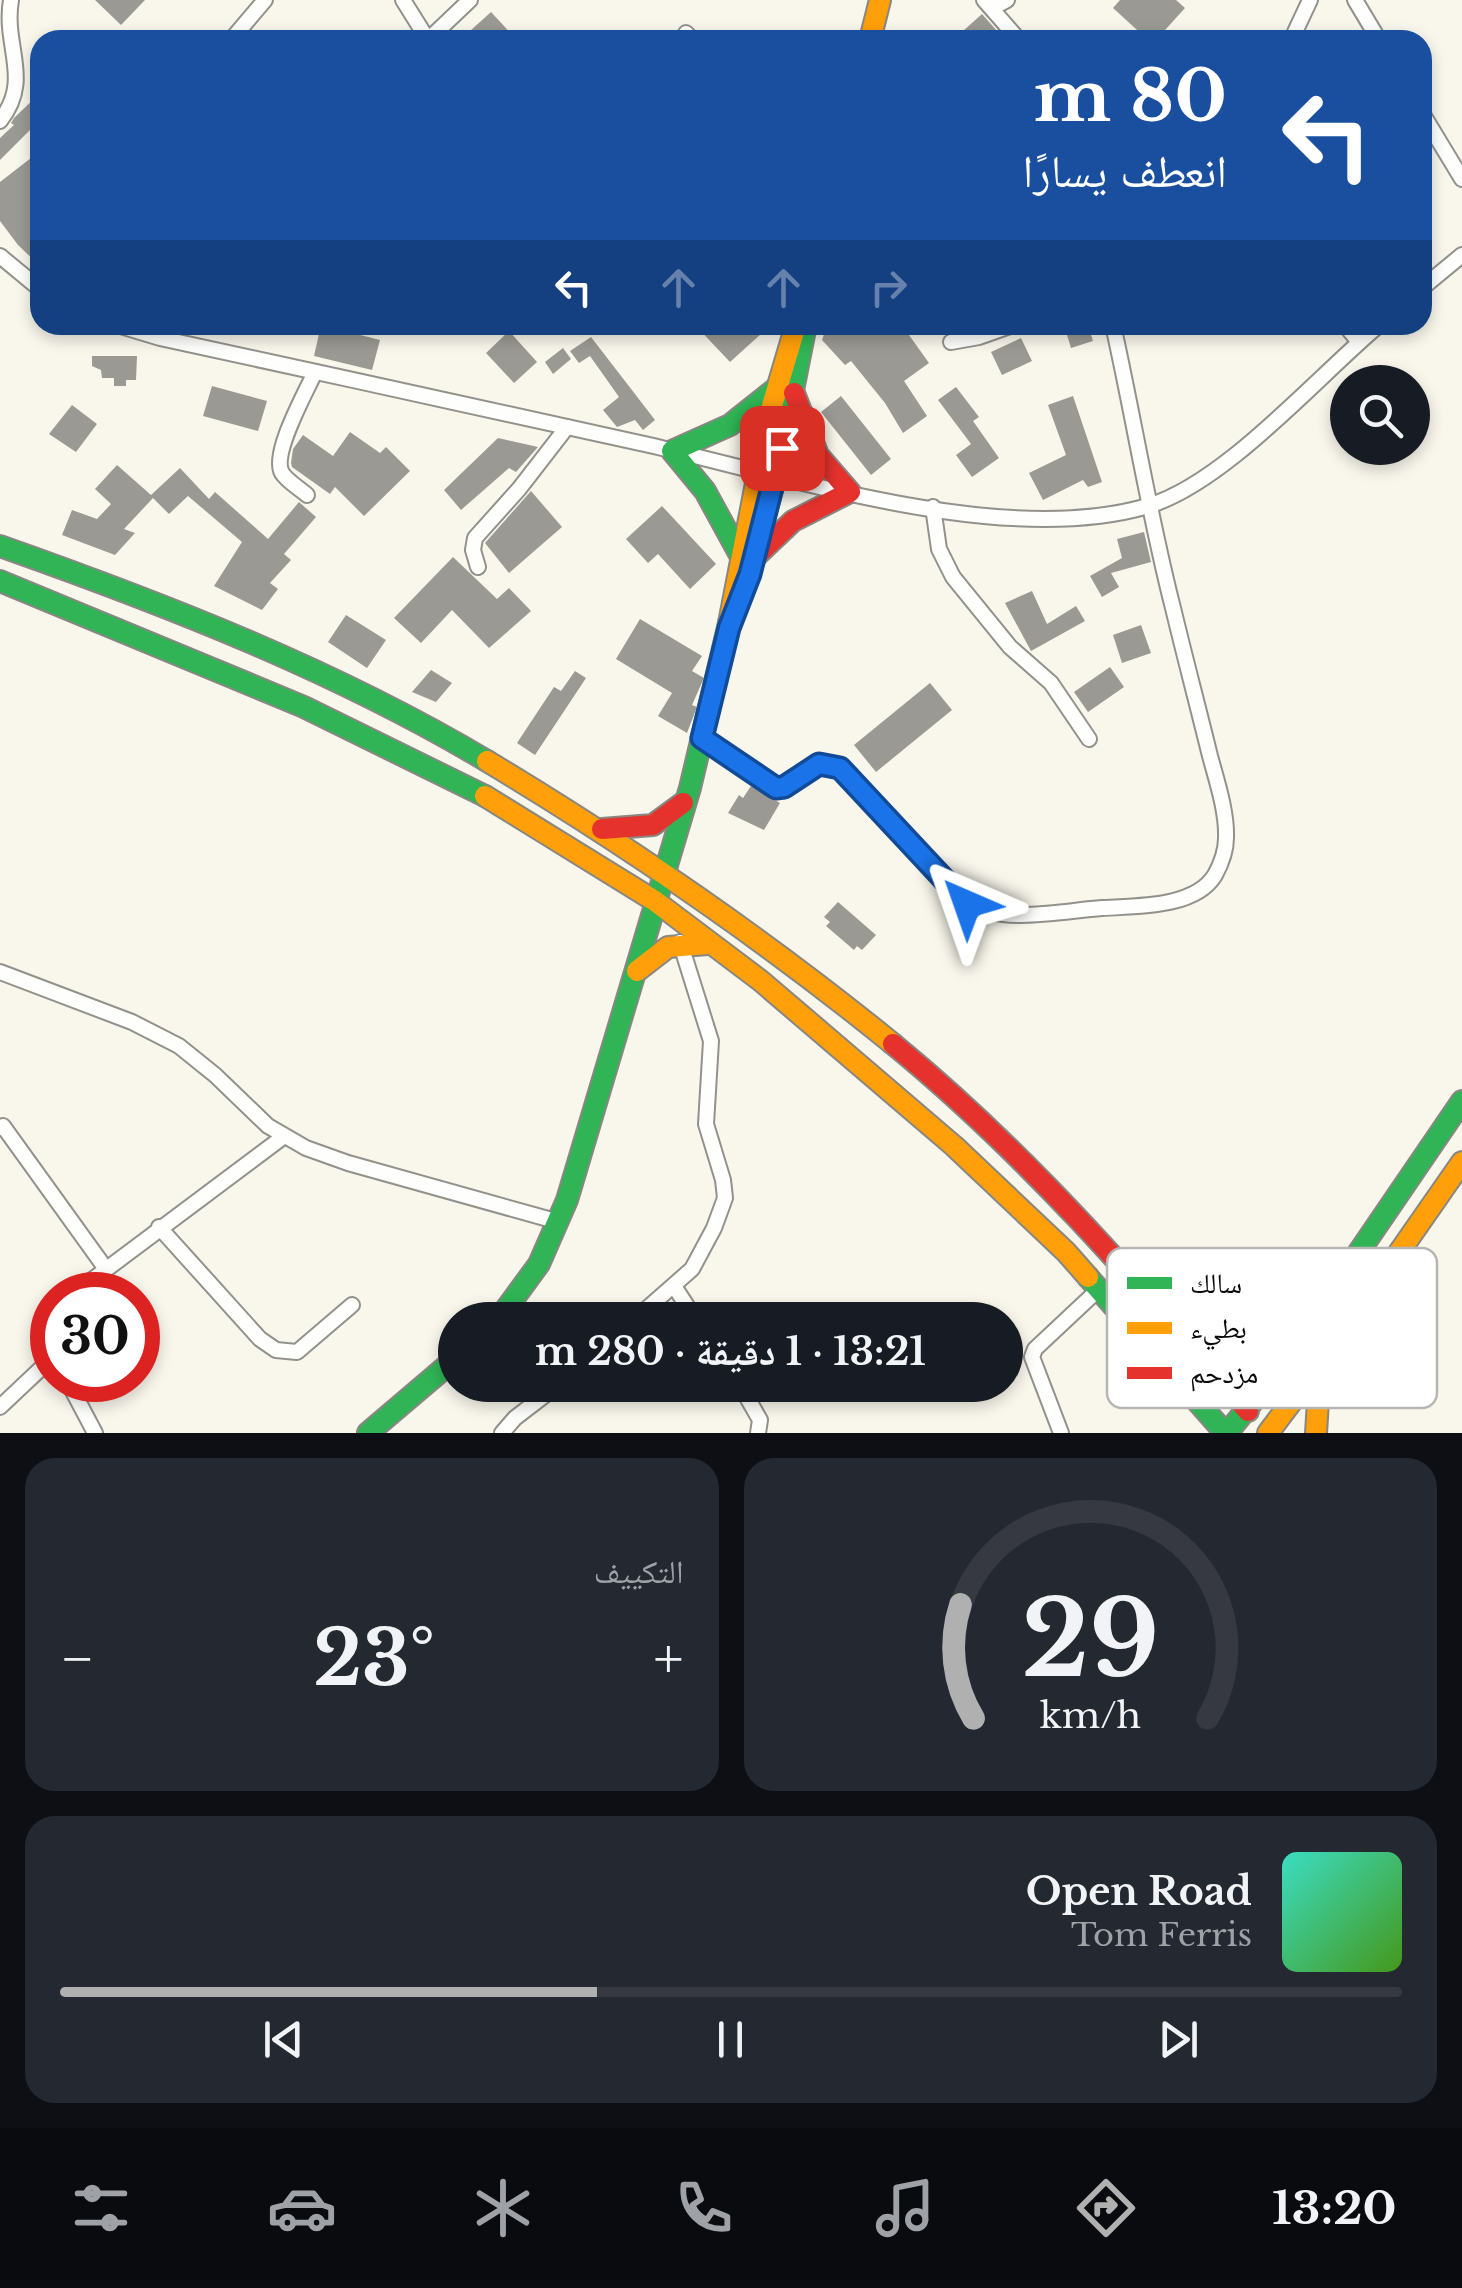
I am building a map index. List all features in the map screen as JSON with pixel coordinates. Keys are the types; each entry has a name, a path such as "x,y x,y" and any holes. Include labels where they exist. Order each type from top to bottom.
{"main road":[{"path":"872,30 880,0"},
{"path":"515,1302 543,1263 559,1222 636,972 702,738 767,474 794,335"},
{"path":"747,556 705,491 672,451 730,427 786,389 803,335"},
{"path":"747,556 793,521 850,492 818,455 786,389"},
{"path":"0,546 217,626 471,750 602,830 732,918 911,1059 1107,1248"},
{"path":"0,581 304,707 486,796 654,901 762,981 954,1146 1066,1252 1107,1297"},
{"path":"602,830 653,825 684,802"},
{"path":"636,972 656,952 680,942 711,945"},
{"path":"1363,1248 1462,1101"},
{"path":"1402,1248 1462,1162"},
{"path":"368,1433 438,1373"},
{"path":"1204,1408 1226,1433 1248,1410 1267,1433 1286,1408"},
{"path":"1316,1433 1318,1408"}],"street":[{"path":"0,121 17,89 9,28 11,0"},
{"path":"239,30 266,0"},
{"path":"404,0 422,30"},
{"path":"438,30 470,0"},
{"path":"1008,0 988,4 1010,30"},
{"path":"1296,30 1310,0"},
{"path":"1355,0 1373,30"},
{"path":"1432,130 1462,180"},
{"path":"1432,280 1462,255"},
{"path":"0,256 30,281"},
{"path":"150,335 850,492 1038,520 1104,515 1148,506 1177,494 1243,447 1368,335"},
{"path":"951,342 984,335"},
{"path":"702,738 776,788 784,787 819,764 840,768 967,904 977,910 1004,914 1135,906 1172,900 1203,889 1219,866 1226,838 1218,788 1148,506 1115,335"},
{"path":"1354,335 1360,342"},
{"path":"307,495 283,475 278,462 315,372"},
{"path":"478,567 472,550 475,538 520,490 567,427"},
{"path":"934,507 939,549 971,604 1010,647 1051,682 1089,739"},
{"path":"655,1302 692,1269 725,1198 706,1124 711,1041 680,942"},
{"path":"0,972 132,1022 179,1046 283,1136 348,1163 559,1222"},
{"path":"0,1128 3,1126 106,1268"},
{"path":"101,1272 283,1136"},
{"path":"159,1227 260,1340 276,1350 297,1352 352,1305"},
{"path":"674,1286 684,1302"},
{"path":"1061,1433 1032,1357 1100,1289"},
{"path":"0,1407 30,1379"},
{"path":"78,1402 94,1433"},
{"path":"502,1433 536,1402"},
{"path":"750,1402 760,1420 758,1433"}],"building":[{"path":"95,0 145,0 121,25"},
{"path":"1120,0 1176,0 1185,8 1165,30 1137,30 1113,8"},
{"path":"491,12 508,30 471,30"},
{"path":"982,14 996,30 964,30"},
{"path":"30,103 30,130 0,160 0,138 14,125 14,118"},
{"path":"30,159 30,256 0,221 0,182"},
{"path":"319,335 360,335 380,340 372,370 314,356"},
{"path":"505,335 513,335 537,362 514,383 486,353"},
{"path":"704,335 760,335 730,362"},
{"path":"824,335 909,335 929,363 904,381 927,416 903,433 851,361 845,365 822,340"},
{"path":"1067,335 1091,335 1093,341 1071,348"},
{"path":"591,337 655,420 643,430 635,420 617,427 603,410 619,397 590,356 579,363 570,351"},
{"path":"1021,338 1032,361 1002,375 991,352"},
{"path":"563,348 571,359 553,374 545,362"},
{"path":"92,356 137,356 136,380 126,380 126,386 114,386 114,378 102,378 101,370 92,366"},
{"path":"212,386 267,401 258,431 203,416"},
{"path":"956,387 979,417 973,421 999,458 972,477 956,455 971,444 938,400"},
{"path":"841,396 891,459 871,475 821,412"},
{"path":"1073,396 1102,482 1088,487 1083,480 1043,500 1029,473 1066,455 1048,405"},
{"path":"72,405 97,424 76,452 49,434"},
{"path":"350,432 380,453 386,447 410,471 364,516 335,487 330,494 291,463 293,449 303,435 333,456"},
{"path":"498,438 538,447 516,472 509,468 461,510 444,490"},
{"path":"117,465 151,495 180,468 209,499 215,492 268,539 299,502 316,517 284,554 291,560 270,583 278,589 262,610 214,586 242,542 188,496 169,514 153,498 124,529 135,533 115,555 62,535 72,510 97,519 111,504 95,489"},
{"path":"531,491 562,527 509,573 485,543"},
{"path":"662,506 716,564 690,589 658,554 648,563 626,539"},
{"path":"1144,532 1151,562 1111,573 1119,587 1102,597 1090,576 1122,558 1117,539"},
{"path":"453,557 497,599 509,588 531,611 489,648 452,610 421,643 394,618"},
{"path":"1032,591 1047,624 1076,606 1085,621 1031,651 1005,603"},
{"path":"346,615 386,640 367,668 328,642"},
{"path":"640,619 702,656 692,671 704,678 692,705 697,707 687,733 658,716 672,693 616,659"},
{"path":"1141,625 1151,653 1122,663 1113,635"},
{"path":"1110,667 1124,687 1088,712 1074,692"},
{"path":"431,670 452,683 436,702 412,692"},
{"path":"575,671 586,678 535,755 517,743 554,687 561,691"},
{"path":"930,683 952,710 876,772 854,745"},
{"path":"751,786 780,803 764,830 728,813 739,795 743,798"},
{"path":"838,902 876,935 862,950 857,946 854,950 826,926 830,922 824,917"}],"traffic: fast":[{"path":"744,589 776,476 804,335"},
{"path":"740,555 705,491 672,451 730,425 779,386"},
{"path":"0,546 249,642 370,697 487,761"},
{"path":"0,581 304,707 485,796"},
{"path":"511,1302 539,1264 567,1200 690,788 729,623"},
{"path":"1362,1248 1462,1101"},
{"path":"1088,1277 1107,1299"},
{"path":"368,1433 438,1373"},
{"path":"1203,1408 1225,1433"},
{"path":"1227,1433 1247,1408"}],"traffic: slow":[{"path":"872,30 880,0"},
{"path":"729,623 769,416 793,335"},
{"path":"487,761 695,895 893,1044"},
{"path":"485,796 655,901 761,981 954,1146 1088,1277"},
{"path":"637,971 668,947 708,944"},
{"path":"1402,1248 1462,1162"},
{"path":"1268,1433 1287,1408"},
{"path":"1316,1433 1318,1408"}],"traffic: jam":[{"path":"756,556 793,521 850,492 818,455 794,393"},
{"path":"602,829 653,825 683,803"},
{"path":"893,1044 989,1129 1107,1251"}],"route":[{"path":"782,448 750,574 729,628 702,738 776,788 784,787 819,764 840,768 967,904"}]}
